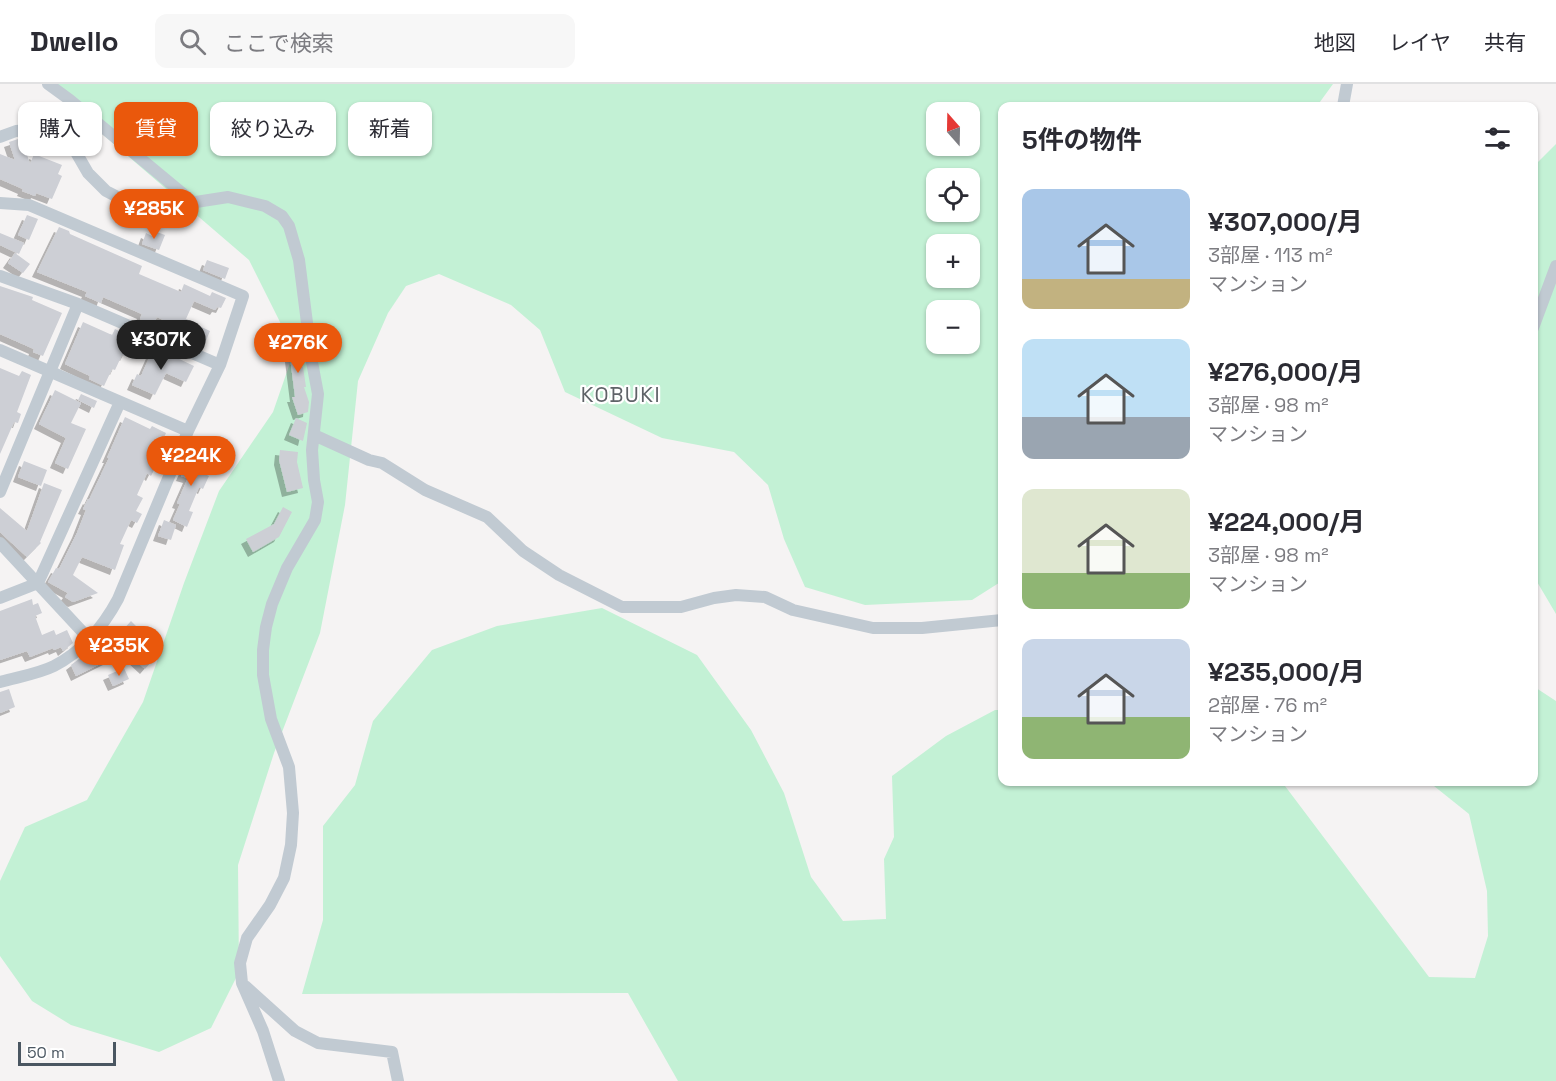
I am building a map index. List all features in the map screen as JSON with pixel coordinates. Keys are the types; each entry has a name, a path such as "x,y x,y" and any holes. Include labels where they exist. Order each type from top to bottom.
{"street":[{"path":"48,84 193,202"},
{"path":"1344,102 1347,84"},
{"path":"0,137 16,131 39,129 58,136 73,147 88,172 106,191 135,206 151,209 228,196 265,206 282,216 289,226 299,260 318,394 314,435 314,480 318,502 315,520 287,568 272,604 263,650 262,675 271,719 289,767 292,813 291,845 284,878 243,947 240,963 242,983 263,1031 279,1081"},
{"path":"0,203 29,206 243,296 220,365 188,431 118,599 105,622 90,640 53,667 0,682"},
{"path":"1538,316 1556,266"},
{"path":"0,276 78,304 220,365"},
{"path":"0,492 21,447 78,304"},
{"path":"0,350 188,431"},
{"path":"0,598 38,583 120,402"},
{"path":"314,435 369,460 382,463 425,490 487,517 524,551 560,575 622,607 681,608 714,598 736,595 765,597 793,610 873,628 922,628 998,620"},
{"path":"0,543 90,640"},
{"path":"242,983 295,1030 318,1043 392,1052 398,1081"}],"green space":[{"path":"44,84 1333,84 1320,102 998,102 998,584 972,600 865,605 805,587 784,539 768,485 734,452 662,438 565,392 540,330 511,305 439,274 406,286 388,313 358,381 345,505 320,633 274,753 238,865 239,972 211,1028 159,1052 71,1025 32,1001 0,956 0,881 25,827 87,800 143,702 219,491 273,412 290,363 280,322 249,260 128,156 198,156 198,102 114,102 114,144 102,134 102,102 65,102"},
{"path":"1556,144 1556,614 1538,583 1538,162"},
{"path":"602,608 697,655 751,730 784,793 811,877 843,921 886,919 884,859 894,837 892,776 946,736 998,710 998,786 1285,786 1429,977 1475,978 1488,936 1487,891 1469,814 1434,786 1538,786 1538,689 1556,701 1556,1081 678,1081 628,993 302,994 323,920 323,826 355,785 373,721 432,650 497,626"}],"building":[{"path":"18,139 18,156 27,156 30,164 33,156 39,156 62,165 58,174 62,176 52,199 22,191 23,189 0,179 0,154 15,160 9,142"},
{"path":"27,215 38,219 29,240 18,235"},
{"path":"59,227 142,266 139,274 181,292 184,284 210,296 212,292 226,298 221,308 217,307 215,310 194,301 186,319 191,321 187,331 157,317 153,324 140,319 142,314 103,297 101,303 85,296 87,292 37,272"},
{"path":"154,231 165,235 159,250 142,244 146,233 152,236"},
{"path":"0,233 24,243 19,254 0,245"},
{"path":"15,253 30,264 23,273 8,263"},
{"path":"207,260 229,268 225,279 203,270"},
{"path":"0,286 33,297 32,300 62,313 43,356 33,352 34,349 0,334"},
{"path":"83,322 112,335 115,329 134,338 125,356 122,355 115,370 112,369 104,386 89,379 90,376 65,364"},
{"path":"197,325 210,331 205,343 191,337"},
{"path":"299,332 306,387 304,387 309,402 308,412 298,415 292,397 295,397 287,333"},
{"path":"154,347 194,366 186,382 166,373 155,395 132,385 137,374 141,376"},
{"path":"0,368 19,376 22,371 31,375 17,412 21,414 18,423 14,422 0,454"},
{"path":"55,390 81,403 71,423 86,429 68,469 55,463 66,438 39,424"},
{"path":"81,394 97,401 94,408 78,400"},
{"path":"125,417 150,429 152,426 166,433 153,462 157,464 151,476 147,473 137,495 143,498 136,511 142,514 137,523 131,520 120,544 124,545 115,570 82,557 73,575 98,593 73,602 65,597 68,593 48,582 56,568 59,569 77,533 86,510 83,509 109,458 107,458"},
{"path":"296,418 307,423 303,441 289,435"},
{"path":"280,450 298,452 297,462 303,488 287,492 279,460"},
{"path":"192,451 206,457 200,472 209,476 203,489 199,487 189,511 193,512 187,527 173,520 180,504 177,503 188,478 181,476"},
{"path":"24,461 47,470 41,486 18,477"},
{"path":"44,483 62,490 41,543 27,557 0,532 0,508 27,531"},
{"path":"283,507 292,512 279,537 253,552 246,539 274,524"},
{"path":"164,520 176,525 171,540 158,536"},
{"path":"32,599 33,605 38,603 42,613 35,616 42,635 54,630 56,635 67,630 73,643 63,651 61,647 54,650 53,648 30,657 27,651 0,660 0,611"},
{"path":"131,621 144,634 141,638 158,654 145,669 132,657 139,650 121,632"},
{"path":"104,647 108,660 76,676 71,665 88,652"},
{"path":"124,668 129,679 113,686 108,675"},
{"path":"9,689 15,707 0,713 0,692"}],"district":[{"name":"KOBUKI","path":"621,394"}]}
